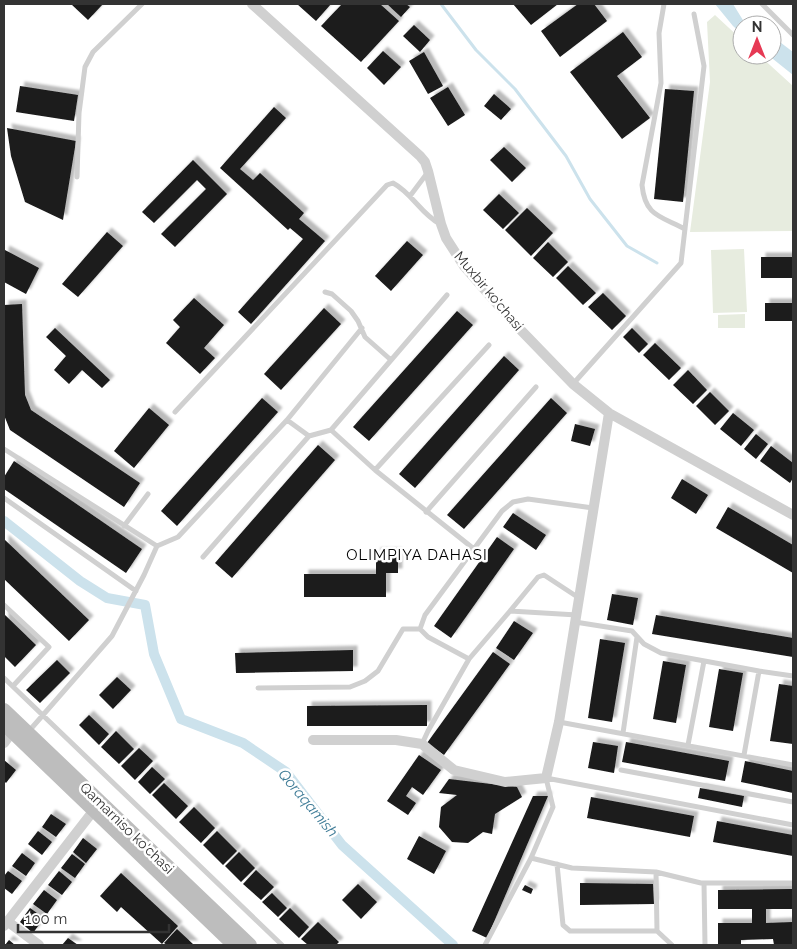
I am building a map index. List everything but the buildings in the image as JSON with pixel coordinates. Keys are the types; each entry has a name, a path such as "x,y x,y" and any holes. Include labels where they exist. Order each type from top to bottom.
{"main road":[{"name":"Qamarniso ko'chasi","path":"4,710 250,945"},
{"name":"Qamarniso ko'chasi","path":"6,733 94,810 234,945"}],"street":[{"name":"Muxbir ko'chasi","path":"252,4 420,156 425,162 446,238 464,266 512,321 573,384 608,413 793,515"},
{"path":"313,740 396,740 422,744 454,770 505,782 546,778 559,722 608,413"},
{"path":"39,945 5,923 94,810"}],"lane":[{"path":"77,177 79,113 85,67 94,52 142,4"},
{"path":"664,4 659,33 661,83 642,185 643,200 651,212 685,229"},
{"path":"762,4 793,35"},
{"path":"573,384 681,263 704,66 694,14"},
{"path":"410,196 428,172"},
{"path":"175,412 387,185 393,183 401,188 431,219 441,224"},
{"path":"325,292 332,294 351,311 362,328 365,337 391,360"},
{"path":"203,557 309,436 331,430 447,295"},
{"path":"28,733 112,636 157,546 178,537 287,420 362,328"},
{"path":"375,470 489,345"},
{"path":"426,512 536,387"},
{"path":"287,420 309,436"},
{"path":"331,430 375,470 474,549"},
{"path":"4,449 157,546"},
{"path":"124,526 148,494"},
{"path":"4,498 136,591"},
{"path":"420,629 425,615 502,512 513,502 528,498 593,508"},
{"path":"422,744 469,659 538,577 544,575 579,599"},
{"path":"4,605 49,647 13,686"},
{"path":"510,611 576,619 632,631 644,644 661,653 793,676"},
{"path":"258,688 350,687 365,681 378,671 403,628 420,629 428,638 469,659"},
{"path":"624,733 637,637"},
{"path":"688,745 704,661"},
{"path":"744,755 759,671"},
{"path":"4,678 282,945"},
{"path":"559,722 793,765"},
{"path":"621,770 793,802"},
{"path":"485,945 531,858 553,807 546,778 793,825"},
{"path":"531,858 572,868 656,872 704,883 793,883"},
{"path":"557,864 563,925 570,931 657,931 672,945"},
{"path":"656,872 657,931"},
{"path":"704,883 705,945"}],"shaded area":[{"path":"715,15 732,31 732,65 770,65 793,86 793,231 690,232 710,82 707,22"},
{"path":"744,249 747,312 713,313 711,250"},
{"path":"745,314 745,328 718,328 718,315"}],"water":[{"path":"715,4 733,4 740,15 732,15 732,25"},
{"path":"782,44 793,52 793,75 780,65"}],"waterway":[{"path":"441,4 476,50 515,89 566,156 590,199 627,246 657,263"},
{"name":"Qoraqamish","path":"4,521 80,581 107,598 145,605 154,654 181,719 243,743 286,772 342,845 453,945"}],"district":[{"name":"OLIMPIYA DAHASI","path":"417,555"}]}
